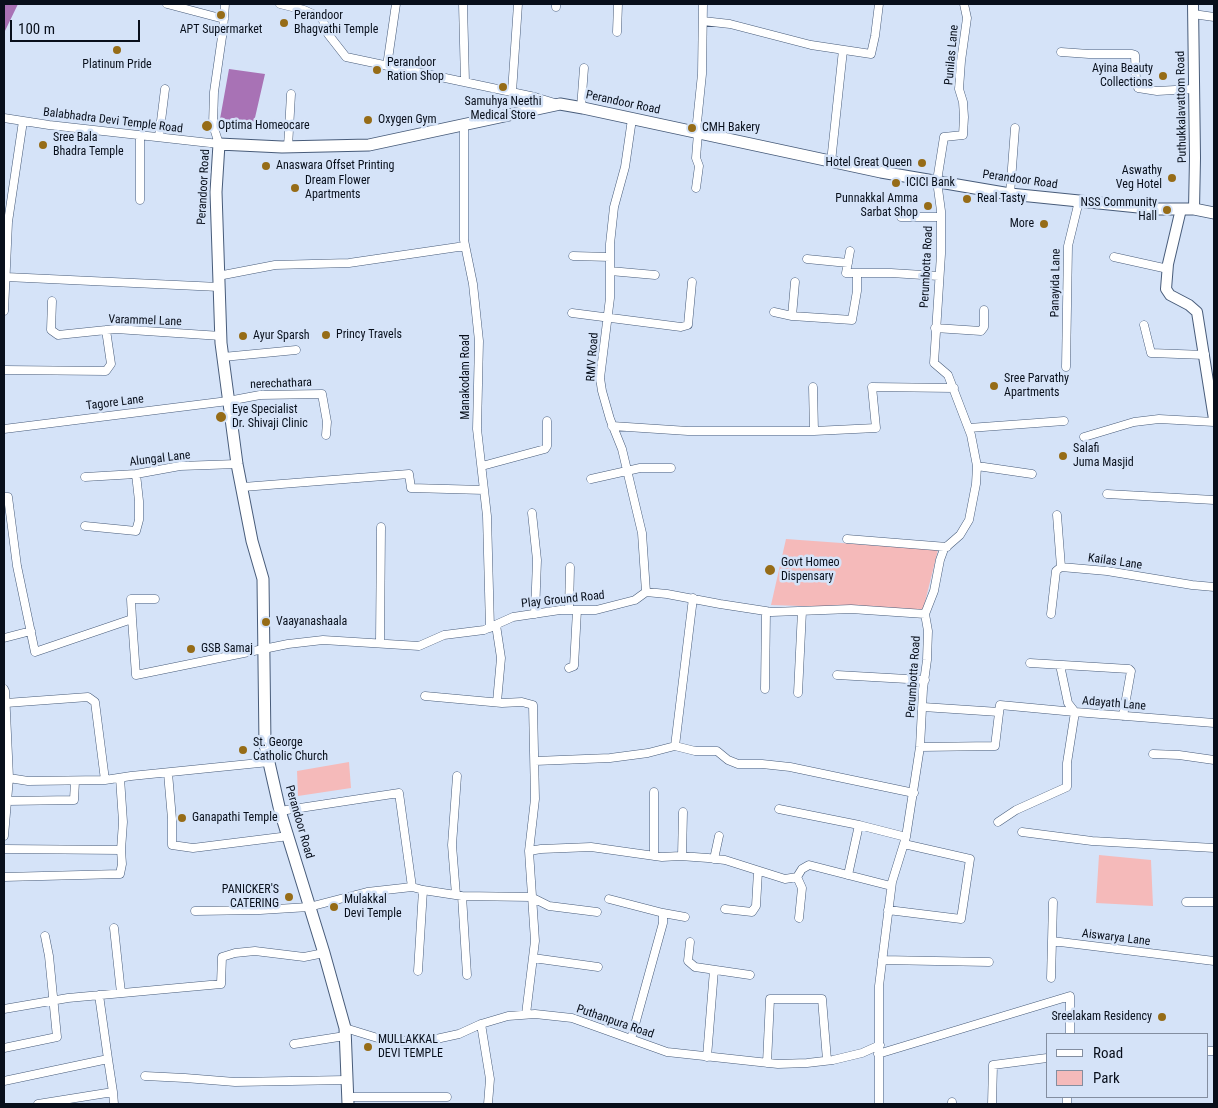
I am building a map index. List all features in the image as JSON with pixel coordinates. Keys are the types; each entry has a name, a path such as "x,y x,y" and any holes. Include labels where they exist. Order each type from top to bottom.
{"main road":[{"name":"Perandoor Road","path":"348,1101 345,1032 324,953 280,811 265,745 263,579 252,541 238,464 228,401 221,336 216,192 219,144 288,147 369,145 560,104 831,162 1010,194 1214,213"}],"street":[{"path":"170,4 224,19"},
{"path":"219,144 213,124 214,92 225,4"},
{"path":"280,4 304,10 322,18 328,34 346,57 560,104"},
{"path":"387,66 396,4"},
{"path":"463,4 464,82"},
{"path":"512,92 518,4"},
{"path":"617,32 618,4"},
{"path":"696,188 699,166 696,158 702,74 703,4"},
{"path":"703,21 730,24 811,45 871,54 879,4"},
{"name":"Punilas Lane","path":"937,181 944,137 963,135 963,102 959,89 967,18 964,4"},
{"path":"1193,9 1214,17"},
{"name":"Puthukkalavattom Road","path":"1193,9 1194,210"},
{"path":"831,162 843,50"},
{"path":"1061,52 1132,54 1135,55 1138,88 1157,91 1193,89"},
{"path":"581,108 584,68"},
{"path":"159,137 165,89"},
{"path":"288,147 291,94"},
{"name":"Balabhadra Devi Temple Road","path":"4,118 49,125 219,144"},
{"name":"RMV Road","path":"632,119 623,176 614,208 610,257 610,298 600,378 612,426 622,449 642,533 646,592"},
{"path":"4,311 8,222 23,121"},
{"name":"Manakodam Road","path":"464,126 466,246 473,284 479,341 477,429 487,516 493,627 500,658 497,702"},
{"path":"1010,194 1015,128"},
{"path":"140,135 140,200"},
{"name":"Perumbotta Road","path":"879,1104 878,1054 880,1045 882,960 891,886 905,841 920,747 928,632 925,614 934,591 940,560 947,547 960,535 969,520 976,484 977,466 969,428 948,375 934,363 941,254 941,217 937,181"},
{"name":"Panayida Lane","path":"1066,367 1068,246 1079,201"},
{"path":"1084,437 1134,422 1158,419 1214,420 1211,373 1204,354 1197,312 1189,305 1170,295 1166,289 1168,269 1181,209"},
{"path":"901,217 941,217"},
{"path":"6,277 219,281 275,265 349,263 466,246"},
{"path":"850,252 846,273 939,276"},
{"path":"573,256 610,257"},
{"path":"1114,258 1168,269"},
{"path":"807,259 848,263"},
{"path":"610,271 655,275"},
{"path":"774,312 792,316 852,320 857,291 857,273"},
{"path":"572,313 681,327 688,325 692,282"},
{"path":"792,316 795,282"},
{"name":"Varammel Lane","path":"52,301 50,330 58,335 116,329 221,336"},
{"path":"935,328 982,331 984,327 984,310"},
{"path":"1144,325 1151,353 1204,354"},
{"path":"4,370 106,371 111,364 106,330"},
{"path":"223,357 296,350"},
{"path":"813,387 814,431"},
{"path":"612,426 688,431 814,431 876,428 872,387 954,388"},
{"name":"nerechathara","path":"228,401 260,395 322,394 327,422 326,436"},
{"name":"Tagore Lane","path":"4,428 228,401"},
{"path":"482,466 545,449 547,446 547,421"},
{"path":"969,428 1064,421"},
{"name":"Alungal Lane","path":"85,477 136,474 180,466 238,464"},
{"path":"977,466 1032,474"},
{"path":"591,479 640,468 671,468"},
{"path":"85,526 136,531 139,520 139,501 136,474"},
{"path":"243,487 409,474 411,488 484,490"},
{"path":"1107,494 1214,500"},
{"path":"4,498 8,497 17,566 36,652 132,619 131,599 154,599"},
{"path":"532,513 537,560 535,614"},
{"path":"1052,614 1056,571 1061,568 1057,515"},
{"path":"380,642 381,527"},
{"path":"847,539 947,547"},
{"path":"569,668 574,666 570,568"},
{"name":"Kailas Lane","path":"1061,568 1107,571 1214,587"},
{"path":"646,592 766,611 851,610 925,614"},
{"name":"Play Ground Road","path":"132,619 136,675 288,644 323,640 380,642 419,646 444,635 484,630 514,616 573,610 596,610 635,600 646,592"},
{"path":"675,746 693,598"},
{"path":"765,689 766,611"},
{"path":"798,693 802,611"},
{"path":"4,638 31,631"},
{"path":"1030,663 1129,669 1123,716"},
{"path":"1060,665 1068,703 1075,712"},
{"path":"836,675 925,680"},
{"path":"4,689 9,778 4,836"},
{"path":"6,703 88,696 95,702 105,780"},
{"path":"425,696 497,702 522,702 532,705 535,799 529,851 535,941 526,1014"},
{"path":"920,747 995,746 1000,705 1075,712"},
{"path":"923,707 999,712"},
{"name":"Adayath Lane","path":"998,822 1016,810 1067,787 1067,763 1075,712 1214,723"},
{"path":"535,761 610,758 648,753 675,746 695,751 717,751 728,760 738,764 762,764 790,768 914,793"},
{"path":"1153,754 1179,755 1214,760"},
{"path":"9,778 28,781 105,780 269,762"},
{"path":"168,773 172,845 194,848 289,836"},
{"path":"457,776 452,845 467,975"},
{"path":"4,877 120,874 123,822 120,778"},
{"path":"7,801 74,800 75,780"},
{"path":"654,792 654,856"},
{"path":"280,811 399,793 412,887"},
{"path":"779,809 859,825 905,841 970,859 961,919 888,910"},
{"path":"682,856 683,812"},
{"path":"848,875 859,825"},
{"path":"1022,832 1092,841 1214,848"},
{"path":"714,859 719,836"},
{"path":"529,851 591,847 654,856 682,856 725,860 785,879 797,877 802,869 809,865 891,886"},
{"path":"4,849 121,850"},
{"path":"725,909 752,912 756,906 758,871"},
{"path":"797,877 802,888 799,918"},
{"path":"195,910 260,910 308,906 367,892 412,887 459,896 531,897 549,906 597,912"},
{"path":"418,971 423,890"},
{"path":"609,900 685,917"},
{"path":"1051,978 1052,902"},
{"path":"1186,902 1214,902"},
{"path":"631,1038 663,923 663,913"},
{"path":"114,928 120,993"},
{"path":"4,1048 57,1037 45,936"},
{"name":"Aiswarya Lane","path":"1052,941 1214,961"},
{"path":"690,942 688,961 695,967 750,976"},
{"path":"4,1009 99,995 221,984 222,958 235,953 255,951 304,957 324,953"},
{"path":"533,958 598,967"},
{"path":"882,960 989,962"},
{"path":"707,1057 714,970"},
{"path":"99,995 114,1104"},
{"path":"878,1054 1070,996 1070,1033"},
{"path":"767,1063 770,999 822,999 827,1060"},
{"name":"Puthanpura Road","path":"345,1032 384,1040 406,1042 436,1039 459,1034 508,1016 526,1014 572,1018 667,1052 767,1063 807,1063 827,1060 862,1052 880,1045"},
{"path":"482,1024 490,1079 488,1104"},
{"path":"294,1044 345,1032"},
{"path":"992,1104 993,1065 1046,1058"},
{"path":"4,1081 108,1059"},
{"path":"145,1076 234,1082 346,1080"},
{"path":"38,1104 113,1092"},
{"path":"348,1101 448,1097"}],"green space":[{"path":"786,539 938,550 923,610 771,605"},
{"path":"349,762 351,788 298,796 297,771"},
{"path":"1099,855 1151,860 1153,906 1096,903"}],"shaded area":[{"path":"4,4 18,4 4,33"},
{"path":"229,69 265,74 254,122 220,119"}],"place":[{"name":"APT Supermarket","path":"221,15"},
{"name":"Perandoor Bhagvathi Temple","path":"284,23"},
{"name":"Platinum Pride","path":"117,50"},
{"name":"Perandoor Ration Shop","path":"377,70"},
{"name":"Ayina Beauty Collections","path":"1163,76"},
{"name":"Samuhya Neethi Medical Store","path":"503,87"},
{"name":"Oxygen Gym","path":"368,120"},
{"name":"Optima Homeocare","path":"207,126"},
{"name":"CMH Bakery","path":"692,128"},
{"name":"Sree Bala Bhadra Temple","path":"43,145"},
{"name":"Hotel Great Queen","path":"922,163"},
{"name":"Anaswara Offset Printing","path":"266,166"},
{"name":"Aswathy Veg Hotel","path":"1172,178"},
{"name":"ICICI Bank","path":"896,183"},
{"name":"Dream Flower Apartments","path":"295,188"},
{"name":"Real Tasty","path":"967,199"},
{"name":"Punnakkal Amma Sarbat Shop","path":"928,206"},
{"name":"NSS Community Hall","path":"1167,210"},
{"name":"More","path":"1044,224"},
{"name":"Princy Travels","path":"326,335"},
{"name":"Ayur Sparsh","path":"243,336"},
{"name":"Sree Parvathy Apartments","path":"994,386"},
{"name":"Eye Specialist Dr. Shivaji Clinic","path":"221,417"},
{"name":"Salafi Juma Masjid","path":"1063,456"},
{"name":"Govt Homeo Dispensary","path":"770,570"},
{"name":"Vaayanashaala","path":"266,622"},
{"name":"GSB Samaj","path":"191,649"},
{"name":"St. George Catholic Church","path":"243,750"},
{"name":"Ganapathi Temple","path":"182,818"},
{"name":"PANICKER'S CATERING","path":"289,897"},
{"name":"Mulakkal Devi Temple","path":"334,907"},
{"name":"Sreelakam Residency","path":"1162,1017"},
{"name":"MULLAKKAL DEVI TEMPLE","path":"368,1047"}]}
